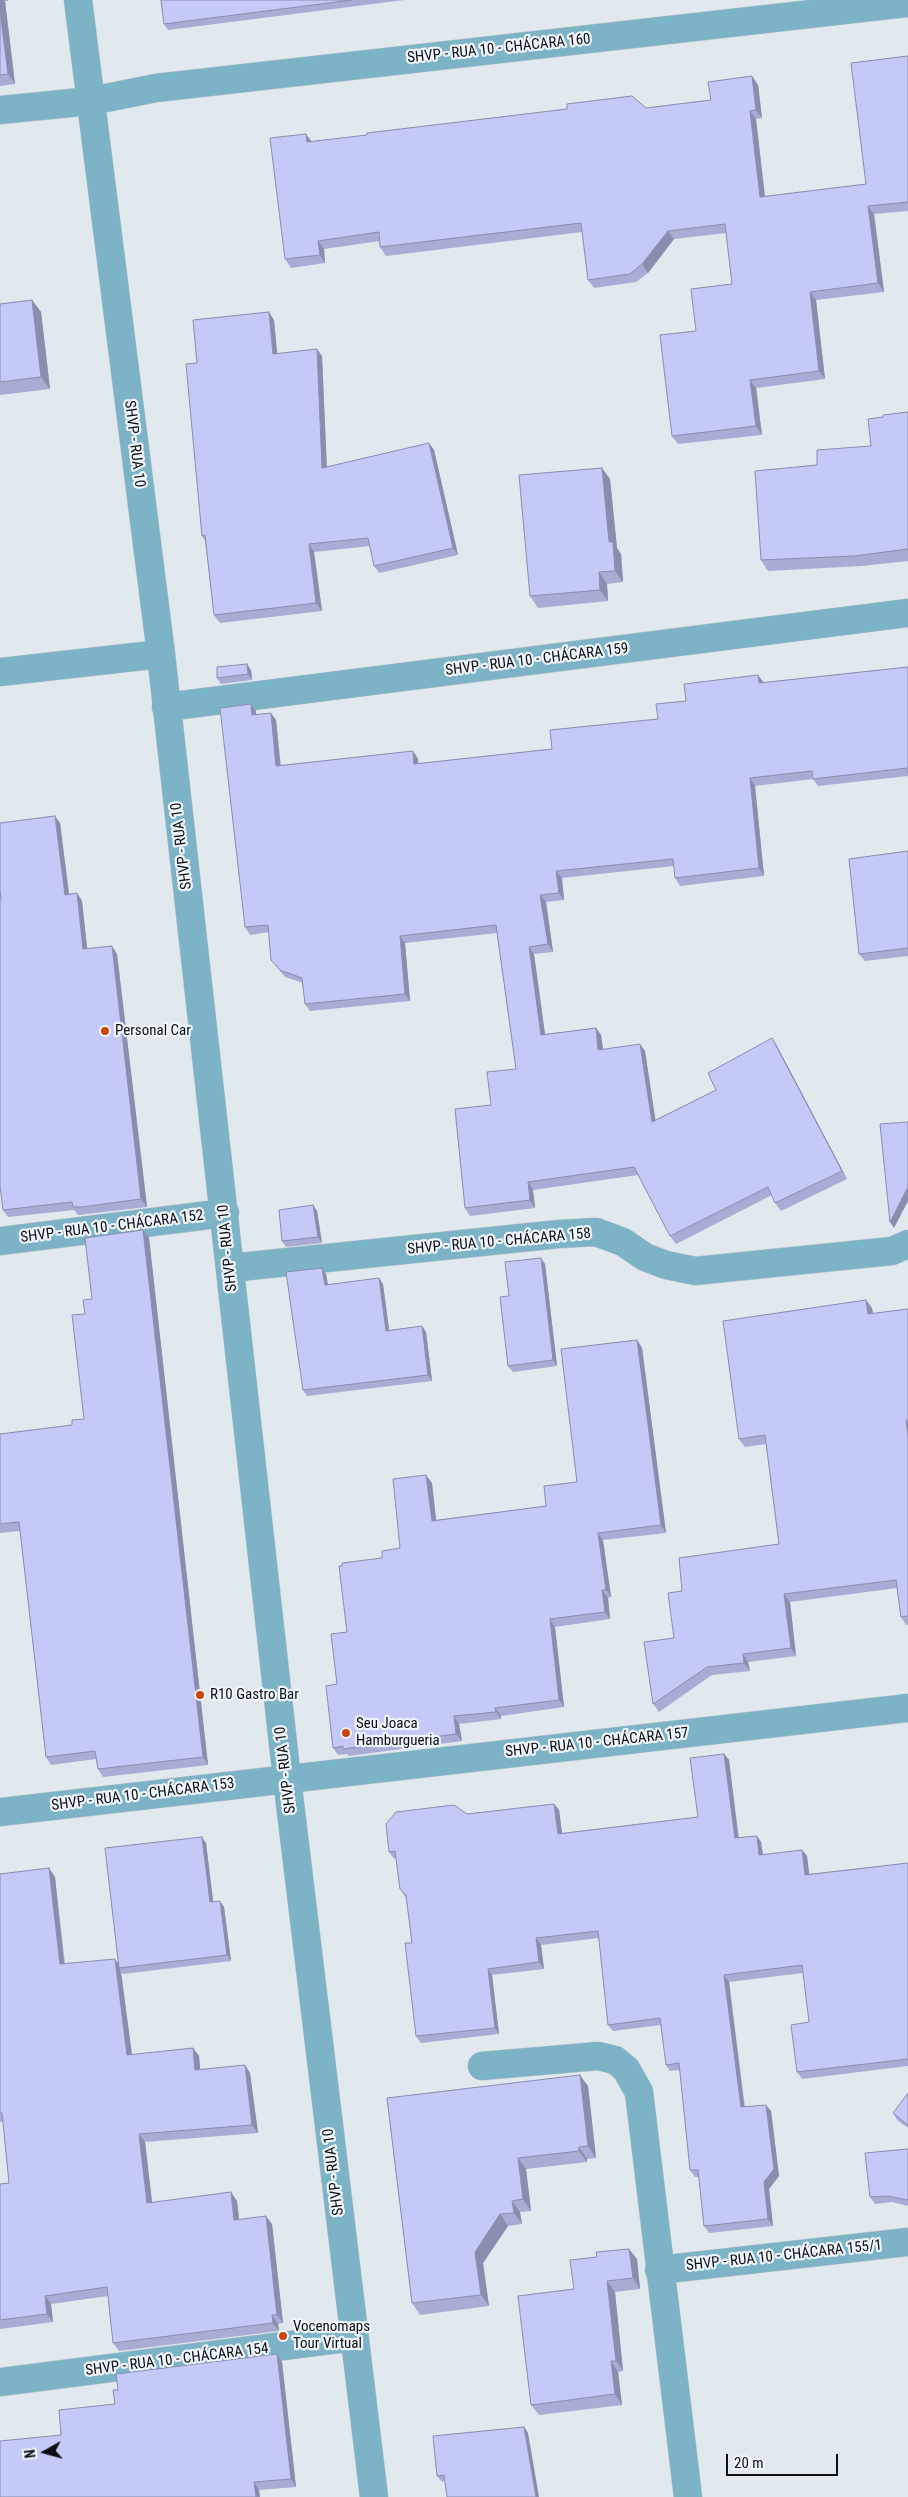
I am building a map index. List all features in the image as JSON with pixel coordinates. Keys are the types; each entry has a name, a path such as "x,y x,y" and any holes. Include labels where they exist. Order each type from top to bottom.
{"street":[{"name":"SHVP - RUA 10","path":"78,0 161,654 287,1779 374,2497"},
{"name":"SHVP - RUA 10 - CHÁCARA 160","path":"0,110 91,101 156,88 908,3"},
{"name":"SHVP - RUA 10 - CHÁCARA 159","path":"166,707 908,613"},
{"path":"0,672 161,654"},
{"name":"SHVP - RUA 10 - CHÁCARA 152","path":"0,1241 225,1213"},
{"name":"SHVP - RUA 10 - CHÁCARA 158","path":"230,1268 559,1234 596,1232 622,1242 644,1256 659,1262 695,1270 892,1250 908,1244"},
{"name":"SHVP - RUA 10 - CHÁCARA 157","path":"287,1779 908,1708"},
{"name":"SHVP - RUA 10 - CHÁCARA 153","path":"0,1812 287,1779"},
{"path":"482,2066 598,2056 615,2060 626,2069 639,2092 659,2270 688,2497"},
{"name":"SHVP - RUA 10 - CHÁCARA 155/1","path":"659,2270 908,2242"},
{"name":"SHVP - RUA 10 - CHÁCARA 154","path":"0,2382 354,2338"}],"building":[{"path":"161,0 352,0 164,24"},
{"path":"0,11 8,74 0,75"},
{"path":"908,56 908,202 868,206 878,283 810,292 819,371 750,380 756,426 672,436 660,335 696,331 691,289 732,284 725,224 668,231 642,264 630,274 588,280 581,223 380,247 379,232 318,241 320,255 285,259 270,138 306,134 307,142 567,109 567,104 632,96 646,108 711,100 708,82 752,76 756,110 750,111 760,197 866,184 851,63"},
{"path":"32,300 41,377 0,382 0,304"},
{"path":"269,312 273,354 317,349 322,468 429,443 453,548 374,566 368,538 309,544 316,603 214,615 205,535 202,536 186,364 197,363 193,320"},
{"path":"908,412 908,549 854,556 761,560 755,471 817,465 817,450 871,446 868,419"},
{"path":"602,468 609,542 613,542 615,571 599,572 600,590 530,596 519,475"},
{"path":"247,664 248,674 217,678 217,667"},
{"path":"908,667 908,772 907,768 813,779 812,771 750,778 759,868 675,878 673,859 556,871 559,893 540,895 548,944 529,947 541,1035 596,1028 598,1050 640,1044 652,1122 716,1090 708,1073 772,1038 842,1171 775,1203 768,1187 670,1236 634,1167 528,1182 530,1200 465,1208 455,1109 491,1105 487,1072 516,1069 496,925 400,936 405,994 305,1004 302,978 280,970 271,960 268,925 245,927 220,708 251,704 252,715 271,713 276,766 413,751 414,764 552,749 550,730 658,719 656,704 686,701 684,684 758,675 759,683"},
{"path":"55,816 65,895 77,893 83,949 112,946 141,1199 82,1207 73,1207 72,1202 3,1210 0,1186 0,823"},
{"path":"908,851 908,948 859,954 849,859"},
{"path":"908,1122 908,1187 890,1222 880,1124"},
{"path":"313,1205 318,1237 282,1241 279,1210"},
{"path":"143,1230 203,1757 98,1769 95,1751 46,1757 19,1522 0,1524 0,1434 72,1425 72,1420 84,1419 72,1315 85,1314 83,1300 92,1299 85,1238"},
{"path":"541,1258 553,1360 508,1366 500,1297 509,1296 505,1262"},
{"path":"322,1268 325,1285 379,1278 386,1331 422,1326 428,1375 303,1390 286,1272"},
{"path":"866,1300 868,1314 908,1309 908,1420 906,1420 908,1437 908,1616 901,1617 896,1580 784,1594 791,1648 743,1654 744,1663 707,1667 653,1704 644,1642 674,1638 668,1593 682,1591 679,1558 779,1544 765,1435 739,1439 723,1321"},
{"path":"637,1340 661,1525 598,1533 606,1590 602,1590 605,1612 550,1619 559,1700 495,1708 496,1712 454,1716 456,1734 343,1749 343,1746 333,1748 326,1686 337,1684 331,1634 347,1632 339,1566 342,1566 342,1563 382,1558 382,1551 400,1548 393,1479 426,1475 432,1521 546,1506 544,1486 577,1482 561,1349"},
{"path":"724,1754 735,1838 757,1836 759,1855 802,1850 805,1875 908,1863 908,2059 797,2072 791,2025 809,2022 802,1965 724,1975 741,2107 766,2105 774,2169 764,2182 768,2219 704,2226 698,2170 690,2170 679,2063 666,2065 660,2018 608,2025 598,1931 536,1938 539,1962 488,1969 495,2028 416,2036 405,1943 412,1943 406,1895 400,1889 395,1851 389,1852 386,1824 396,1812 454,1805 467,1814 554,1804 558,1834 698,1817 690,1758"},
{"path":"202,1837 210,1902 220,1901 227,1955 119,1968 105,1848"},
{"path":"49,1868 60,1964 115,1959 127,2055 193,2048 195,2070 245,2065 252,2125 139,2134 147,2203 231,2192 234,2220 266,2216 277,2315 272,2315 273,2323 113,2343 107,2287 45,2296 47,2314 0,2320 0,2184 9,2183 2,2113 0,2113 0,1874"},
{"path":"580,2075 588,2146 579,2147 579,2151 518,2158 523,2199 512,2201 514,2213 500,2214 475,2252 481,2295 412,2303 387,2098"},
{"path":"908,2093 908,2125 893,2113"},
{"path":"908,2149 908,2199 888,2196 870,2197 865,2153"},
{"path":"629,2249 633,2278 607,2281 616,2361 611,2361 615,2394 531,2405 518,2296 574,2289 570,2260 597,2257 596,2252"},
{"path":"277,2354 291,2479 254,2482 256,2497 0,2497 0,2441 61,2435 59,2410 115,2404 113,2390 118,2390 116,2374"},
{"path":"524,2427 536,2497 447,2497 444,2475 437,2476 433,2436"}],"place":[{"name":"Personal Car","path":"105,1031"},
{"name":"R10 Gastro Bar","path":"200,1695"},
{"name":"Seu Joaca Hamburgueria","path":"346,1733"},
{"name":"Vocenomaps Tour Virtual","path":"283,2336"}]}
